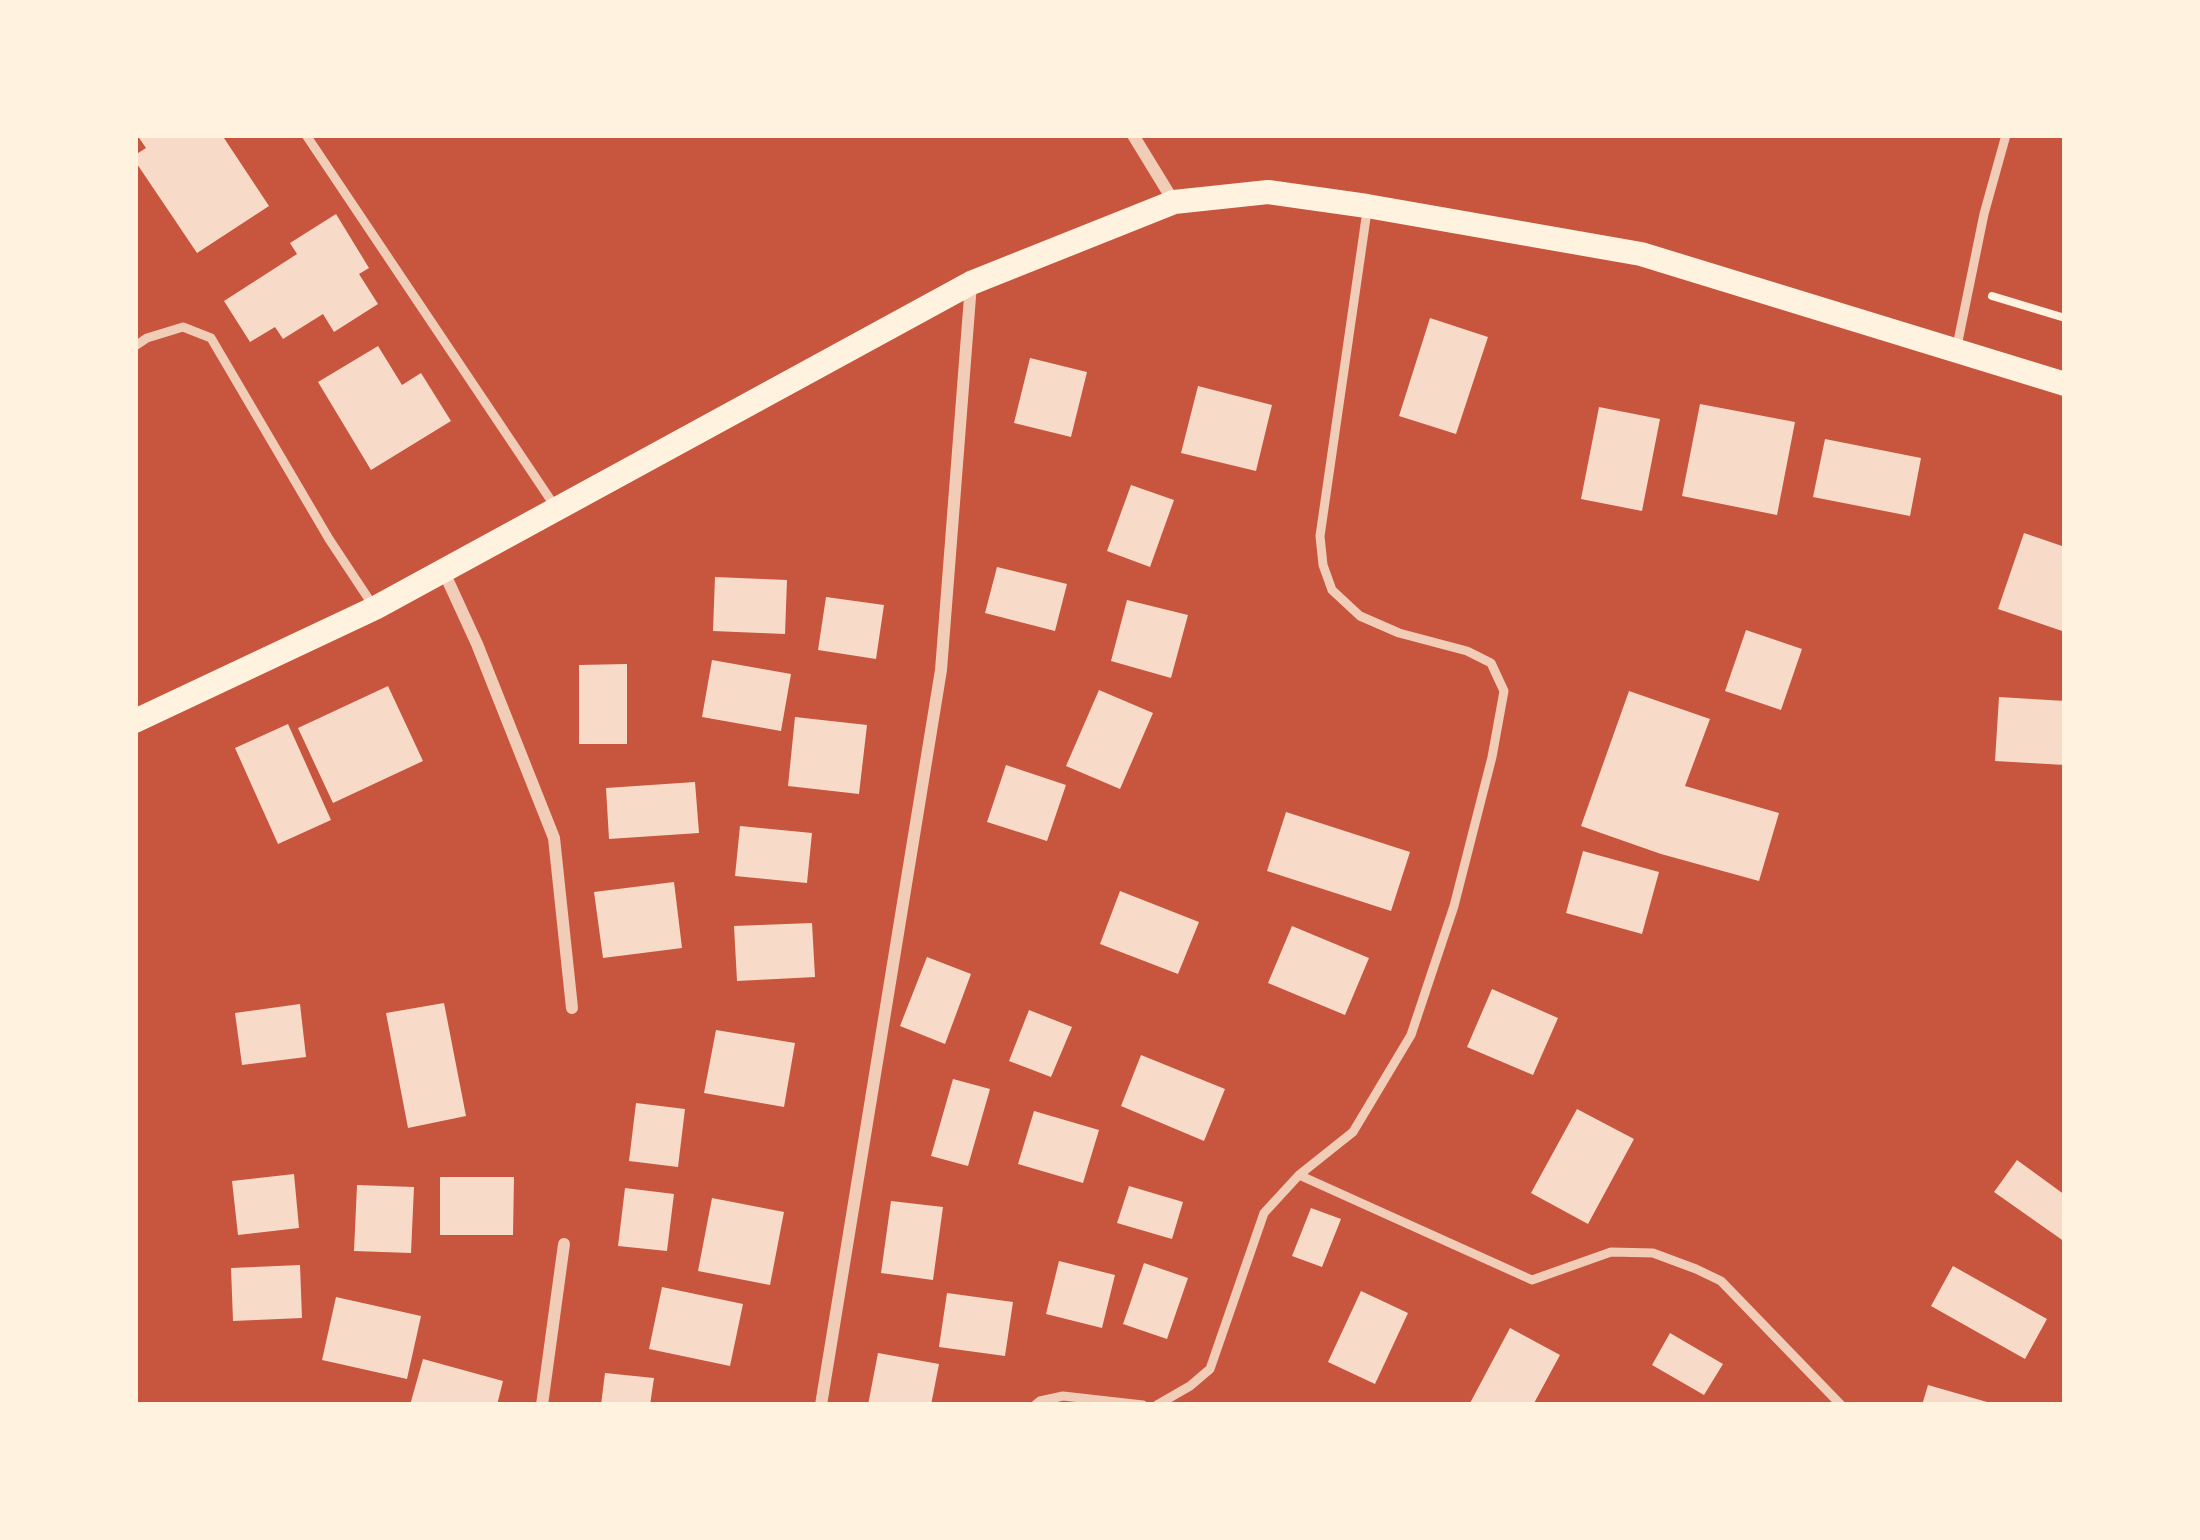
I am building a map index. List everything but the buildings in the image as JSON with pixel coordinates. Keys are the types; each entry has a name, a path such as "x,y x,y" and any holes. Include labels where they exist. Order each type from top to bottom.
{"main road":[{"path":"135,721 375,608 971,283 1174,202 1268,192 1641,254 2065,384"}],"street":[{"path":"1133,135 1174,202"},
{"path":"821,1405 940,670 971,283"},
{"path":"443,569 554,838 572,1008"},
{"path":"542,1405 564,1244"}],"lane":[{"path":"306,135 557,509"},
{"path":"1956,351 1984,214 2006,135"},
{"path":"1157,1405 1210,1369 1264,1213 1298,1175 1352,1132 1411,1035 1454,906 1504,691 1492,663 1360,616 1332,590 1323,566 1320,536 1367,206"},
{"path":"135,346 183,327 212,338 375,608"},
{"path":"1298,1175 1532,1280 1611,1252 1653,1253 1696,1269 1720,1281 1841,1405"},
{"path":"1036,1405 1063,1396 1142,1405"}],"path":[{"path":"1969,289 2065,318"}]}
